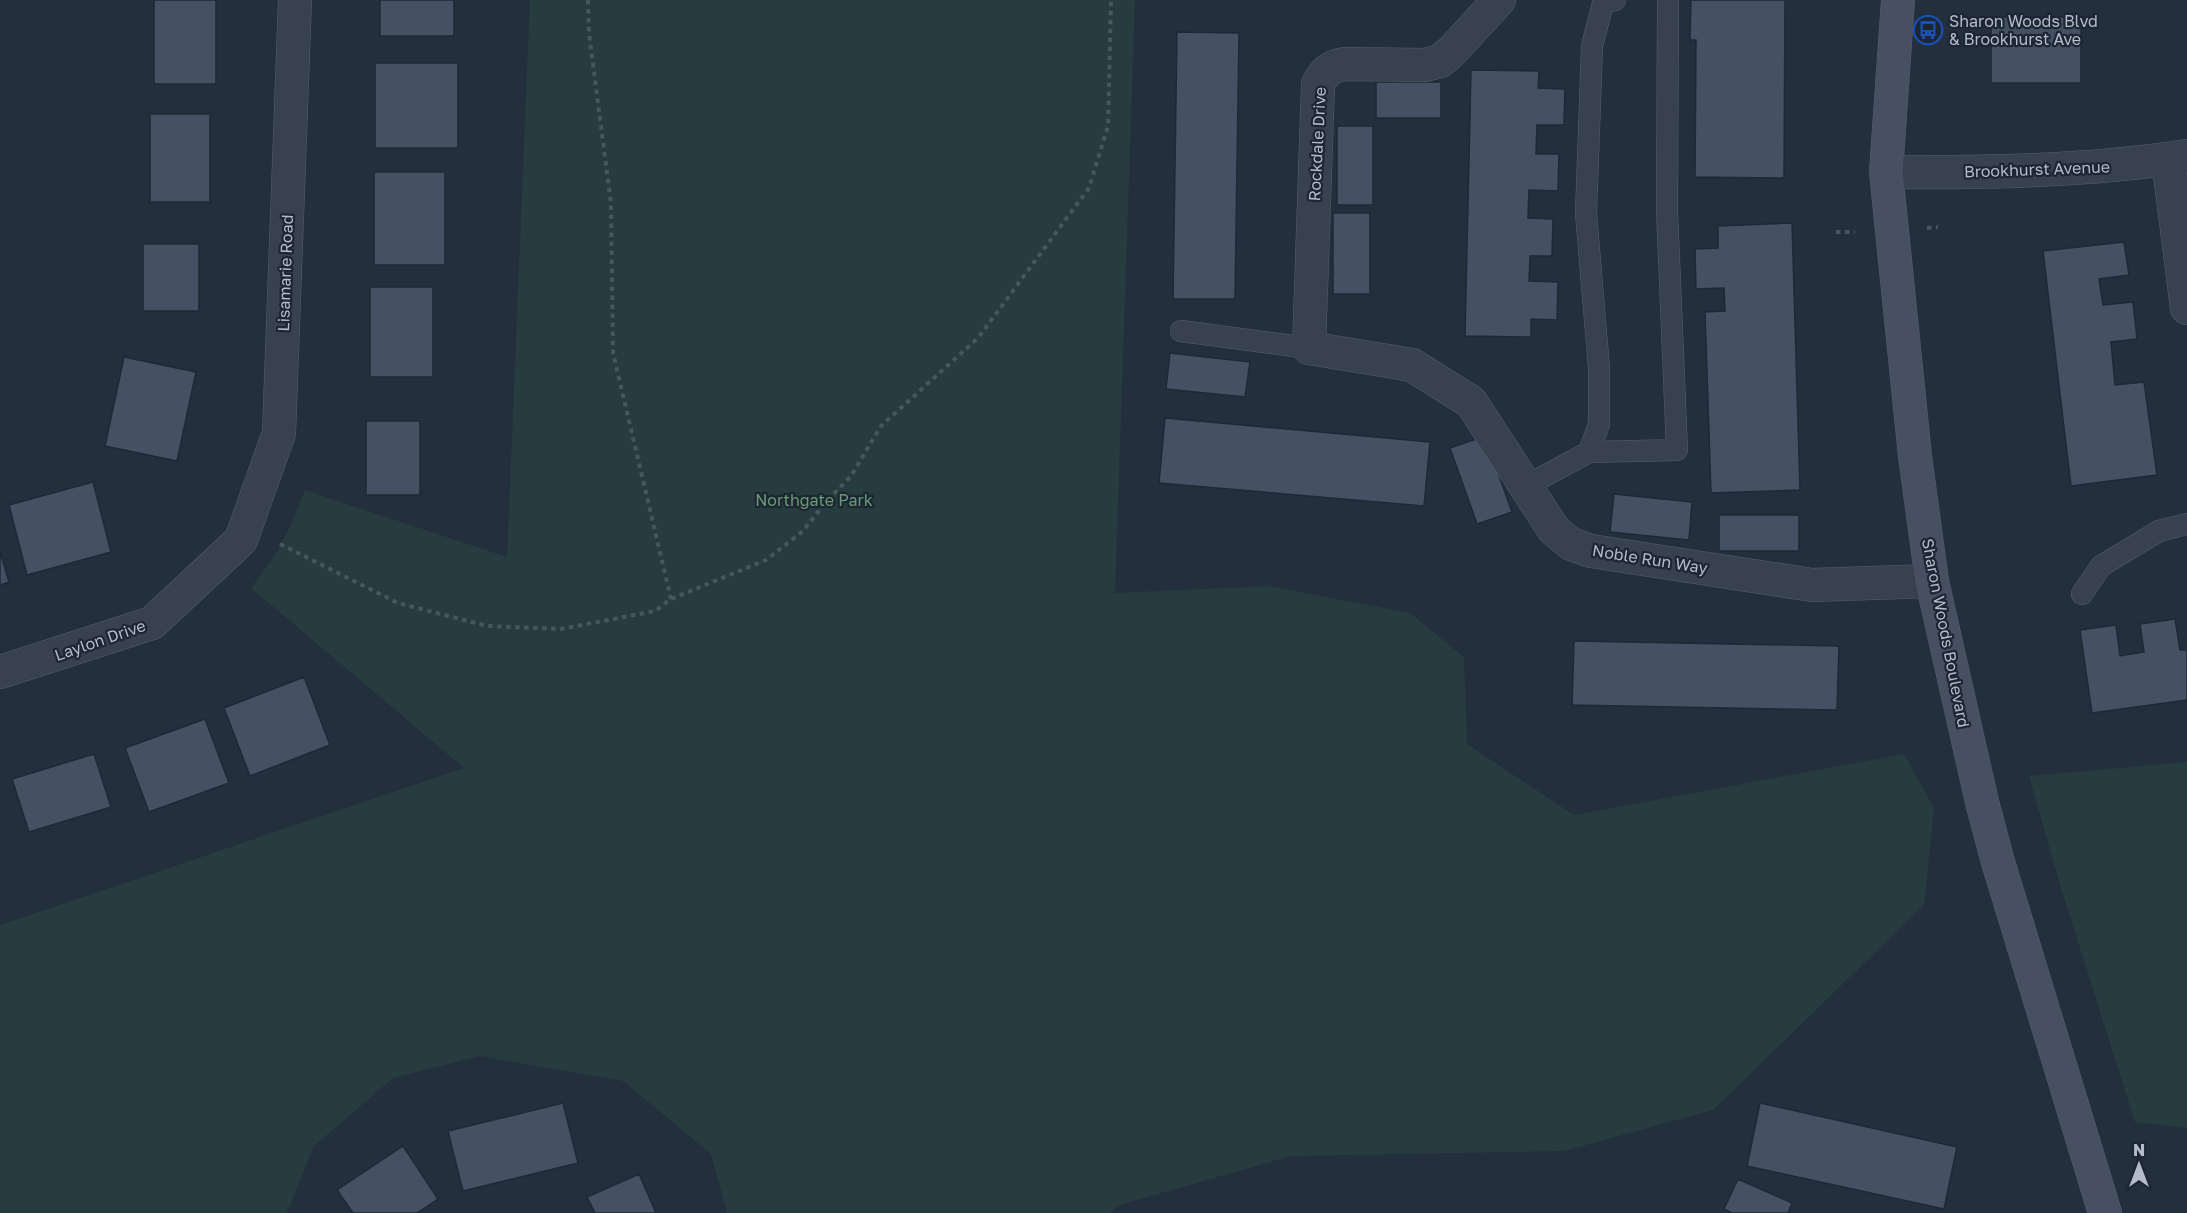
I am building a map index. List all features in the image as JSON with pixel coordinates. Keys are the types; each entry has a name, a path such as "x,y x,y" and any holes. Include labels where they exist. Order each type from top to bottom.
{"street":[{"name":"Lisamarie Road","path":"241,540 279,433 295,0"},
{"name":"Rockdale Drive","path":"1309,348 1318,84 1323,73 1333,65 1425,65 1440,61 1499,0"},
{"name":"Sharon Woods Boulevard","path":"1898,0 1886,172 1914,444 1932,581 1982,802 1998,862 2105,1213"},
{"name":"Brookhurst Avenue","path":"1886,172 1941,173 2127,165 2178,158"},
{"path":"2178,158 2187,308"},
{"name":"Noble Run Way","path":"1309,348 1412,365 1471,402 1554,530 1571,544 1591,551 1812,585 1932,581"},
{"name":"Laylon Drive","path":"0,672 152,623 241,540"}],"lane":[{"path":"1590,452 1599,424 1599,368 1586,213 1592,46 1603,3 1615,0"},
{"path":"1526,486 1590,452 1677,450 1667,211 1668,0"},
{"path":"1181,331 1309,348"},
{"path":"2082,594 2101,566 2159,531 2187,524"}],"path":[{"path":"588,0 589,33 611,204 614,353 671,599"},
{"path":"280,544 398,603 487,626 561,628 655,611 671,599 766,560 803,531 851,476 881,426 978,338 1089,188 1108,126 1111,0"},
{"path":"1922,228 1938,227"},
{"path":"1836,232 1855,232"}],"green space":[{"name":"Northgate Park","path":"530,0 1135,0 1115,593 1269,586 1410,613 1464,657 1467,744 1574,815 1904,754 1934,808 1924,905 1713,1110 1564,1151 1291,1156 1119,1205 1110,1213 727,1213 711,1154 623,1081 479,1056 393,1078 313,1147 287,1213 0,1213 0,925 464,768 251,588 276,554 305,490 507,557"},
{"path":"2187,762 2187,1128 2135,1122 2061,888 2029,776"}],"building":[{"path":"154,0 216,0 216,84 154,84"},
{"path":"380,0 454,0 454,36 380,36"},
{"path":"1691,0 1785,0 1784,178 1695,177 1696,40 1690,40"},
{"path":"1991,17 2081,17 2081,83 1991,83"},
{"path":"1177,32 1239,33 1235,299 1173,299"},
{"path":"375,63 458,63 458,148 375,148"},
{"path":"1471,70 1539,71 1538,88 1565,89 1564,125 1537,125 1536,154 1559,154 1558,191 1529,190 1528,218 1553,219 1552,256 1530,256 1529,281 1558,282 1557,320 1531,319 1531,337 1465,336"},
{"path":"1376,82 1441,82 1441,118 1376,118"},
{"path":"150,114 210,114 210,202 150,202"},
{"path":"1337,126 1373,126 1373,205 1337,205"},
{"path":"374,172 445,172 445,265 374,265"},
{"path":"1333,213 1370,213 1370,294 1333,294"},
{"path":"1792,223 1800,490 1711,493 1705,312 1725,311 1724,288 1696,289 1695,249 1718,248 1718,226"},
{"path":"2124,242 2129,275 2099,279 2103,305 2133,302 2137,339 2111,342 2115,385 2144,382 2157,475 2071,486 2043,251"},
{"path":"143,244 199,244 199,311 143,311"},
{"path":"370,287 433,287 433,377 370,377"},
{"path":"1170,353 1250,362 1245,397 1166,389"},
{"path":"124,357 196,372 177,461 105,446"},
{"path":"1165,418 1430,442 1424,506 1159,483"},
{"path":"366,421 420,421 420,495 366,495"},
{"path":"1485,436 1512,512 1477,524 1450,448"},
{"path":"93,482 111,552 27,575 9,505"},
{"path":"1614,494 1692,502 1689,540 1610,532"},
{"path":"1719,515 1799,515 1799,551 1719,551"},
{"path":"0,552 9,582 0,585"},
{"path":"2175,619 2180,650 2187,650 2187,700 2092,713 2080,630 2116,625 2120,656 2144,652 2140,624"},
{"path":"1574,641 1839,646 1837,710 1572,705"},
{"path":"304,677 330,745 250,776 224,708"},
{"path":"205,719 229,783 149,812 125,748"},
{"path":"94,754 111,807 29,832 12,779"},
{"path":"563,1103 578,1163 463,1191 448,1131"},
{"path":"1760,1103 1957,1147 1944,1209 1747,1166"},
{"path":"403,1146 438,1199 417,1213 353,1213 337,1190"},
{"path":"639,1174 656,1213 595,1213 587,1197"},
{"path":"1738,1179 1792,1203 1788,1213 1732,1213 1724,1209"}],"place":[{"name":"Sharon Woods Blvd & Brookhurst Ave","path":"1928,30"}]}
